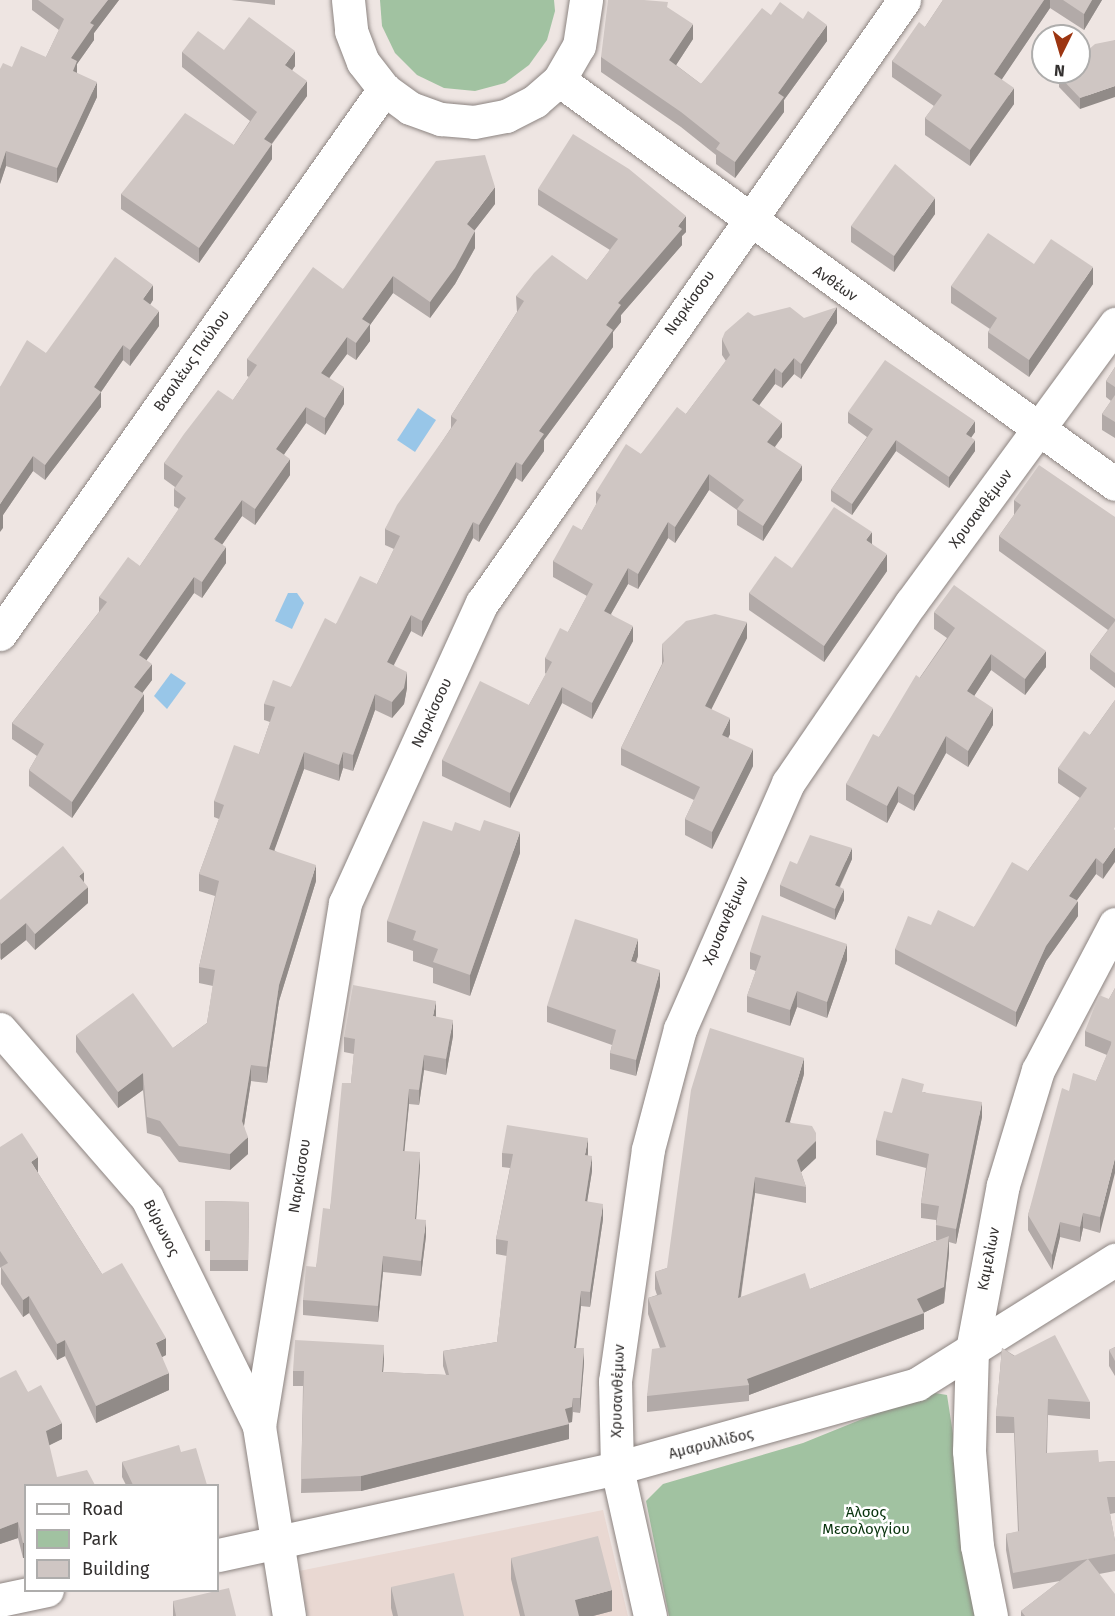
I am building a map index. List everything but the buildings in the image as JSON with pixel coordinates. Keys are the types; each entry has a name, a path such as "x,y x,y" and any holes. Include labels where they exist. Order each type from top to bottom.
{"street":[{"path":"348,0 351,31 363,62 384,89 410,108 441,119 474,122 525,106 559,80 579,46 586,0"},
{"name":"Ναρκίσσου","path":"289,1616 274,1543 259,1426 345,903 482,603 747,221 904,0"},
{"name":"Ανθέων","path":"559,80 747,221 1115,484"},
{"name":"Βασιλέως Παύλου","path":"0,634 384,89"},
{"name":"Χρυσανθέμων","path":"650,1616 617,1468 615,1381 624,1294 648,1149 684,1019 788,783 911,603 1041,430 1115,324"},
{"name":"Καμελίων","path":"991,1616 977,1546 969,1451 972,1350 1003,1185 1038,1070 1115,924"},
{"name":"Βύρωνος","path":"0,1029 147,1198 259,1426"},
{"name":"Αμαρυλλίδος","path":"219,1555 617,1468 917,1384 1115,1260"},
{"path":"0,1600 38,1592"}],"shaded area":[{"path":"603,1510 628,1616 308,1616 299,1571"}],"green space":[{"path":"380,0 554,0 555,11 547,40 529,65 505,83 475,91 444,88 417,75 395,53 382,26"},
{"name":"Άλσος Μεσολογγίου","path":"929,1392 947,1395 981,1616 669,1616 646,1501 663,1484 803,1443"}],"water":[{"path":"418,408 436,420 415,452 397,440"},
{"path":"288,593 297,593 304,603 292,629 275,621"},
{"path":"171,673 186,683 167,709 154,696"}]}
